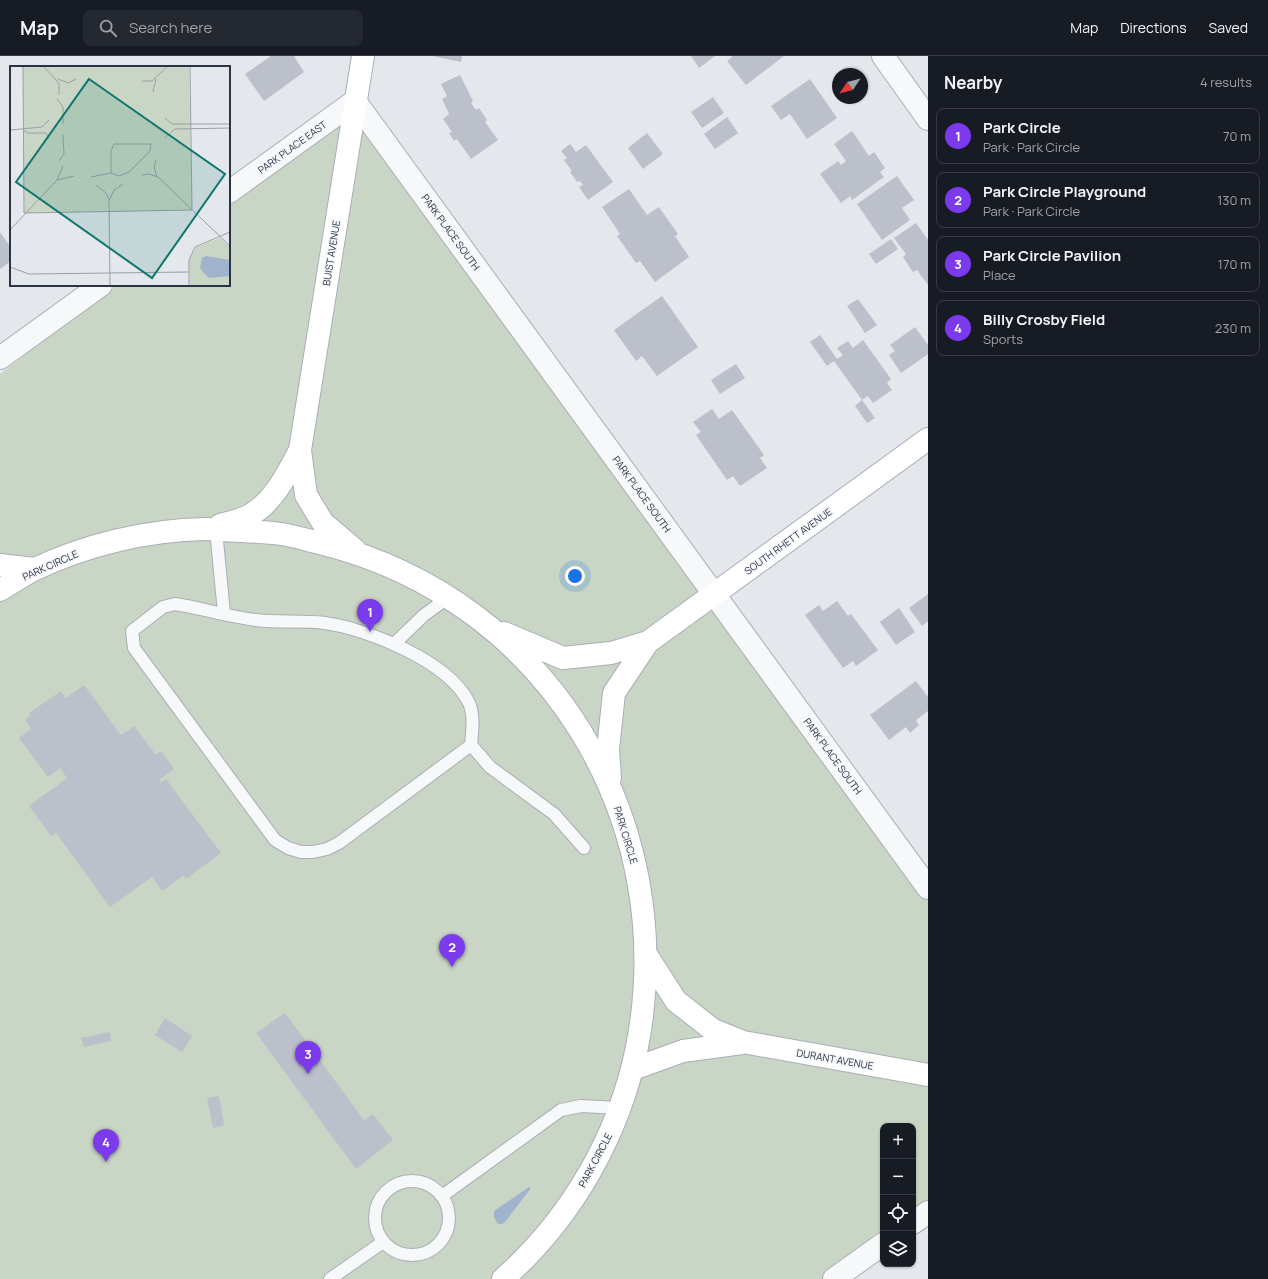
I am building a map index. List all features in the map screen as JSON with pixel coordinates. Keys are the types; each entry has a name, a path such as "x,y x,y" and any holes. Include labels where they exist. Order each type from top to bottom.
{"street":[{"name":"BUIST AVENUE","path":"358,553 324,523 315,512 306,494 300,450 355,101 364,56"},
{"path":"883,56 928,119"},
{"name":"PARK PLACE EAST","path":"230,191 355,101"},
{"name":"PARK PLACE SOUTH","path":"355,101 716,594 928,888"},
{"path":"0,358 100,286"},
{"name":"SOUTH RHETT AVENUE","path":"490,627 563,658 611,653 648,642 928,439"},
{"name":"BUIST AVENUE","path":"210,529 243,519 253,514 264,504 282,482 300,450"},
{"name":"PARK CIRCLE","path":"0,590 34,569 89,548 146,535 210,529 282,534 358,553 404,572 449,597 490,627 523,658 552,691 586,739 610,786 631,844 643,900 647,956 644,1013 633,1069 620,1108 590,1173 558,1220 517,1271 503,1279"},
{"path":"0,565 34,569"},
{"name":"SOUTH RHETT AVENUE","path":"610,786 608,749 614,693 648,642"},
{"name":"DURANT AVENUE","path":"647,956 676,1001 713,1030 743,1042 928,1075"},
{"name":"DURANT AVENUE","path":"633,1069 683,1051 743,1042"},
{"path":"916,1221 928,1212"},
{"path":"834,1279 880,1246"}],"lane":[{"path":"210,529 224,613"},
{"path":"394,644 424,615 449,597"},
{"path":"471,746 339,843 313,852 301,852 288,848 275,840 134,648 132,631 163,607 176,604 256,620 325,623 353,630 394,644 434,666 457,684 469,702 472,724 471,746 490,767 554,814 584,848"},
{"path":"442,1196 561,1110 581,1106 620,1108"},
{"path":"407,1181 419,1181 431,1185 442,1196 447,1204 450,1216 449,1228 444,1239 436,1248 424,1254 412,1256 400,1254 389,1248 383,1242 376,1227 375,1215 378,1202 385,1192 395,1185 407,1181"},
{"path":"330,1279 383,1242"}],"green space":[{"path":"355,101 928,889 928,1212 916,1221 916,1123 880,1123 880,1246 834,1279 0,1279 0,374 115,286 230,286 230,197"}],"water":[{"path":"529,1187 531,1188 505,1222 498,1224 494,1217 494,1211"}],"building":[{"path":"271,56 294,56 304,72 264,101 245,74"},
{"path":"432,56 462,56 461,62"},
{"path":"691,56 715,56 699,68"},
{"path":"733,56 784,56 746,85 727,61"},
{"path":"460,75 473,101 471,103 476,110 479,108 487,120 485,122 498,140 471,159 457,139 454,141 449,133 452,132 443,119 449,114 442,99 447,96 441,84"},
{"path":"810,79 837,118 807,139 790,114 781,120 771,106"},
{"path":"713,97 724,113 702,128 691,112"},
{"path":"727,117 738,133 715,149 704,134"},
{"path":"852,131 869,156 874,152 885,168 880,172 884,177 852,200 850,196 841,203 820,174 838,161 841,165 846,161 834,144"},
{"path":"647,133 663,154 643,169 628,148"},
{"path":"570,144 576,152 586,145 613,182 588,200 579,187 583,185 580,181 577,182 570,172 572,171 564,160 567,158 561,151"},
{"path":"897,176 914,200 902,208 910,220 882,240 857,204"},
{"path":"629,189 647,215 659,207 678,234 675,236 689,257 655,282 640,261 636,263 617,236 620,234 602,207"},
{"path":"916,223 928,240 928,285 917,270 913,272 903,257 906,254 894,238"},
{"path":"0,232 10,247 10,262 0,269"},
{"path":"891,239 898,249 876,264 869,254"},
{"path":"662,296 698,347 657,376 642,356 636,361 614,330"},
{"path":"858,299 877,325 865,333 847,306"},
{"path":"915,327 928,345 928,354 901,373 889,355 895,351 890,345"},
{"path":"820,335 837,359 843,355 837,348 848,341 853,348 863,340 891,379 887,383 892,390 873,403 868,396 862,400 834,361 827,366 810,342"},
{"path":"736,364 745,378 720,394 711,380"},
{"path":"862,400 875,418 867,423 855,406"},
{"path":"712,409 719,419 732,410 764,455 760,458 767,468 740,486 733,476 727,480 696,435 701,432 693,422"},
{"path":"928,594 928,621 922,626 909,608"},
{"path":"837,601 848,616 851,614 878,650 856,666 853,661 843,668 805,615 819,605 823,611"},
{"path":"899,608 915,632 896,645 880,622"},
{"path":"916,681 928,697 928,711 916,720 919,725 910,733 906,727 889,740 870,715"},
{"path":"84,685 121,735 134,726 156,755 161,751 174,769 159,780 161,783 166,779 221,853 186,879 184,875 162,891 152,877 110,907 56,833 51,836 29,806 67,778 60,768 48,777 19,738 31,729 25,720 30,715 29,713 61,691 66,698"},
{"path":"285,1013 364,1120 373,1114 393,1140 356,1169 256,1033"},
{"path":"165,1018 192,1036 182,1052 155,1035"},
{"path":"110,1032 111,1041 84,1047 81,1038"},
{"path":"219,1096 224,1125 213,1128 207,1098"}],"place":[{"name":"Park Circle","path":"370,632"},
{"name":"Park Circle Playground","path":"452,967"},
{"name":"Park Circle Pavilion","path":"308,1074"},
{"name":"Billy Crosby Field","path":"106,1162"}]}
